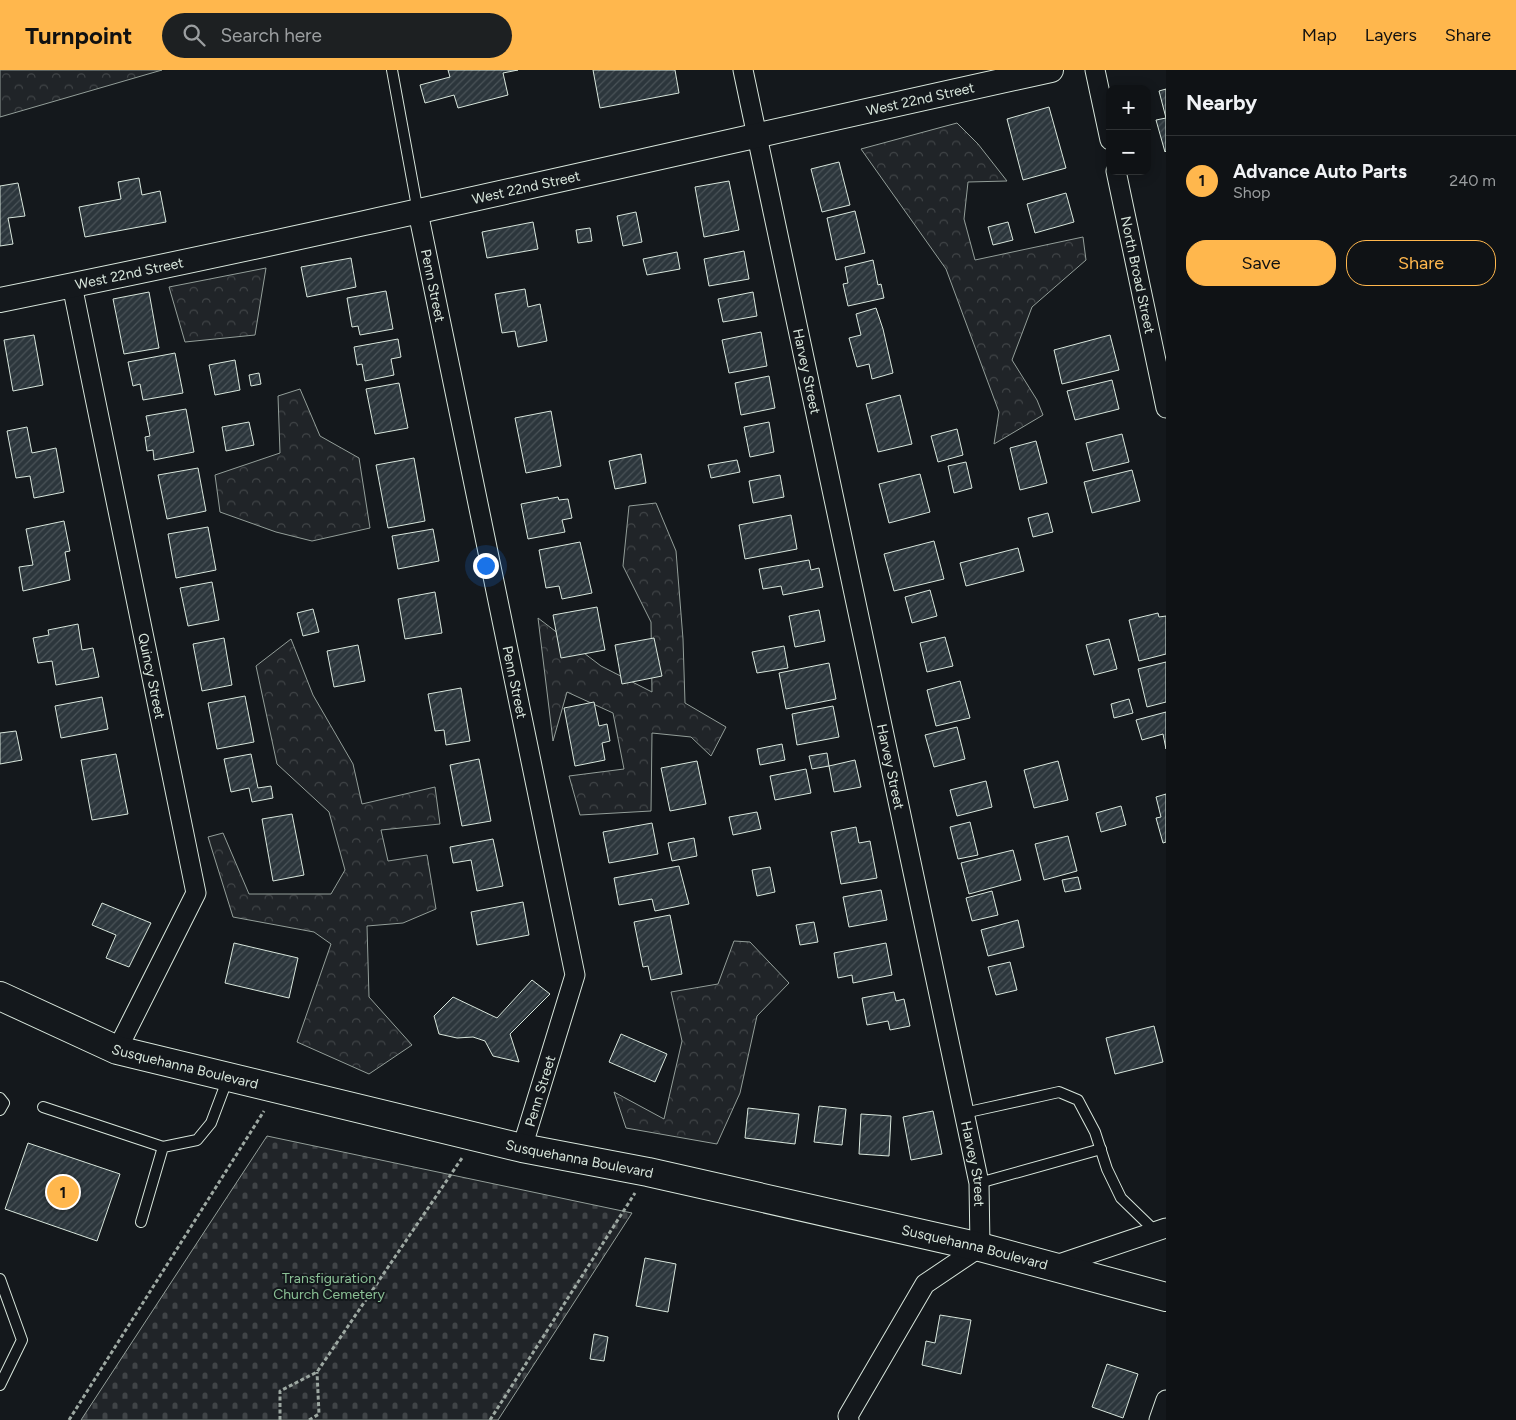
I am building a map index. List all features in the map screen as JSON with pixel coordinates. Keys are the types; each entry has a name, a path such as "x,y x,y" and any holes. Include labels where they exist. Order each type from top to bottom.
{"highway":[{"name":"Susquehanna Boulevard","path":"1,998 117,1050 522,1148 648,1172 980,1247 1166,1297"}],"street":[{"name":"Harvey Street","path":"743,70 964,1113 978,1183 980,1247"},
{"name":"West 22nd Street","path":"0,300 418,212 756,134 1051,70"},
{"path":"1095,70 1108,130"},
{"name":"North Broad Street","path":"1117,175 1166,408"},
{"name":"Penn Street","path":"418,212 575,975 522,1148"},
{"name":"Quincy Street","path":"72,285 196,894 117,1050"},
{"path":"1056,1266 1160,1229"},
{"path":"849,1420 848,1416 925,1284 980,1247"},
{"path":"1159,1420 1166,1400"}],"lane":[{"path":"392,70 418,212"},
{"path":"43,1108 163,1147 197,1140 212,1123 228,1077"},
{"path":"964,1113 1059,1092 1078,1100 1095,1132 1107,1170 1121,1198 1160,1229"},
{"path":"0,1098 4,1103 0,1110"},
{"path":"141,1222 163,1147"},
{"path":"978,1183 1101,1149"},
{"path":"0,1279 22,1340 0,1384"}],"path":[{"path":"69,1420 278,1089"},
{"path":"280,1420 280,1391 317,1372 476,1136"},
{"path":"490,1420 648,1172"},
{"path":"309,1420 319,1414 317,1372"}],"green space":[{"path":"0,70 162,70 0,117"},
{"path":"957,123 978,144 1007,181 968,182 964,219 975,260 1083,237 1086,260 1032,307 1012,360 1037,400 1043,415 994,444 999,412 946,269 861,149"},
{"path":"266,268 255,335 185,342 169,287"},
{"path":"300,389 320,436 359,458 370,528 312,541 276,532 220,512 215,475 280,453 278,396"},
{"path":"656,503 676,551 683,639 685,703 726,727 711,756 691,737 652,733 651,811 580,815 569,776 624,769 613,713 567,692 553,741 538,618 601,666 652,692 651,622 623,566 629,506"},
{"path":"291,639 313,695 353,764 362,804 435,787 440,824 381,830 388,861 427,855 436,909 403,923 367,926 369,997 412,1045 369,1074 297,1042 331,944 314,932 233,917 208,837 223,833 249,894 331,894 345,870 329,812 277,764 256,666"},
{"path":"734,941 750,942 789,983 757,1016 740,1093 717,1144 626,1128 614,1092 664,1119 682,1041 671,992 718,984"},
{"name":"Transfiguration Church Cemetery","path":"267,1136 632,1213 498,1420 81,1420"}],"building":[{"path":"448,70 518,70 503,73 508,95 458,108 454,95 425,103 420,85 450,77"},
{"path":"593,70 675,70 679,93 600,108"},
{"path":"1166,89 1166,118 1159,91"},
{"path":"1049,107 1066,168 1023,180 1007,119"},
{"path":"1166,118 1166,151 1165,152 1156,120"},
{"path":"839,162 850,205 822,212 811,169"},
{"path":"139,178 142,195 160,191 166,222 85,237 79,207 121,199 118,182"},
{"path":"729,181 739,230 704,237 695,187"},
{"path":"18,183 25,216 8,218 13,244 0,246 0,186"},
{"path":"1066,193 1074,222 1035,233 1027,204"},
{"path":"855,211 865,253 836,260 827,218"},
{"path":"636,212 642,242 623,246 617,216"},
{"path":"533,222 538,249 487,258 482,232"},
{"path":"1008,222 1013,240 993,245 988,227"},
{"path":"590,228 592,241 578,243 576,230"},
{"path":"744,251 749,279 709,286 704,259"},
{"path":"677,252 680,269 647,275 643,259"},
{"path":"351,258 356,287 307,297 301,267"},
{"path":"873,260 878,285 881,284 884,298 848,306 843,284 848,283 845,267"},
{"path":"525,289 528,307 540,304 547,341 518,347 515,331 502,333 495,294"},
{"path":"386,291 393,329 360,335 358,326 352,327 347,298"},
{"path":"149,292 159,348 124,354 113,299"},
{"path":"753,292 757,316 723,322 718,299"},
{"path":"876,308 893,373 872,379 869,364 857,367 849,338 861,335 856,314"},
{"path":"761,332 767,366 729,373 722,340"},
{"path":"34,335 43,385 13,391 4,340"},
{"path":"1110,335 1119,370 1062,384 1054,350"},
{"path":"398,339 401,357 391,359 394,375 365,381 362,364 357,365 354,347"},
{"path":"175,353 183,393 143,400 140,384 133,386 128,362"},
{"path":"235,360 240,390 215,395 209,365"},
{"path":"259,373 261,384 251,386 249,375"},
{"path":"769,376 775,408 741,415 735,383"},
{"path":"1112,380 1119,409 1075,420 1067,391"},
{"path":"399,383 408,428 375,434 366,389"},
{"path":"900,395 912,444 878,452 866,404"},
{"path":"186,409 194,452 154,460 153,450 147,451 145,437 150,436 146,416"},
{"path":"551,411 561,466 526,473 515,418"},
{"path":"249,422 254,445 226,451 222,427"},
{"path":"769,422 774,452 750,457 744,427"},
{"path":"27,427 32,453 56,448 64,492 34,498 30,476 16,478 7,431"},
{"path":"957,429 963,455 938,462 931,436"},
{"path":"1122,434 1129,462 1093,471 1086,443"},
{"path":"1036,441 1047,483 1020,490 1010,448"},
{"path":"641,454 646,483 615,489 609,461"},
{"path":"414,458 425,521 388,528 376,465"},
{"path":"737,460 740,472 711,478 708,465"},
{"path":"966,462 972,488 954,493 948,466"},
{"path":"198,468 206,511 167,519 158,475"},
{"path":"1132,470 1140,501 1092,513 1084,482"},
{"path":"920,474 930,512 889,523 879,484"},
{"path":"780,475 784,497 753,503 749,481"},
{"path":"558,497 559,500 568,499 572,518 562,520 565,532 528,539 521,504"},
{"path":"1048,513 1053,532 1033,537 1028,518"},
{"path":"791,515 797,549 745,559 739,525"},
{"path":"64,521 70,551 65,552 70,580 23,591 19,567 33,565 26,529"},
{"path":"208,527 216,570 176,578 168,534"},
{"path":"433,529 439,561 398,569 392,536"},
{"path":"934,541 944,579 894,591 884,554"},
{"path":"580,542 592,593 562,599 559,586 546,588 539,550"},
{"path":"1018,548 1024,571 966,586 960,563"},
{"path":"809,560 811,570 819,568 823,587 783,595 781,586 763,589 759,569"},
{"path":"212,582 219,620 188,626 180,588"},
{"path":"930,590 937,616 912,623 905,597"},
{"path":"435,592 442,633 405,639 398,599"},
{"path":"597,607 605,650 561,658 553,615"},
{"path":"313,609 319,632 303,636 297,613"},
{"path":"819,610 825,641 795,647 789,616"},
{"path":"1158,613 1159,617 1166,616 1166,654 1139,661 1129,620"},
{"path":"78,624 82,650 93,648 99,677 56,685 52,661 38,663 33,638 49,635 48,630"},
{"path":"945,637 953,666 927,672 920,643"},
{"path":"224,638 232,685 202,691 193,644"},
{"path":"654,638 662,676 622,684 615,645"},
{"path":"1109,639 1117,669 1094,675 1086,645"},
{"path":"358,645 365,681 334,687 327,651"},
{"path":"784,646 788,668 757,673 752,652"},
{"path":"1166,662 1166,702 1147,707 1138,669"},
{"path":"829,663 836,699 786,709 779,673"},
{"path":"960,681 970,718 936,726 927,690"},
{"path":"461,688 470,741 446,745 444,730 435,731 428,694"},
{"path":"245,696 254,742 217,749 208,703"},
{"path":"102,697 108,729 61,738 55,706"},
{"path":"1129,699 1133,713 1114,718 1111,704"},
{"path":"594,702 599,726 607,724 610,741 602,743 605,760 575,766 564,708"},
{"path":"833,706 839,737 797,745 792,714"},
{"path":"1166,712 1166,749 1163,734 1142,740 1136,720"},
{"path":"957,727 965,759 934,767 925,735"},
{"path":"16,731 22,760 0,764 0,733"},
{"path":"782,744 785,760 760,765 757,749"},
{"path":"827,753 829,766 812,769 809,756"},
{"path":"116,754 128,814 92,820 81,760"},
{"path":"251,754 258,788 271,786 273,798 252,802 249,788 231,792 224,759"},
{"path":"479,759 491,821 462,826 450,765"},
{"path":"855,760 861,787 834,792 829,766"},
{"path":"697,761 706,804 670,811 661,768"},
{"path":"1058,761 1068,800 1034,808 1024,770"},
{"path":"806,769 811,793 775,800 770,776"},
{"path":"986,781 992,807 957,816 950,790"},
{"path":"1166,794 1166,842 1163,843 1156,818 1161,817 1156,797"},
{"path":"1121,806 1126,825 1101,832 1096,813"},
{"path":"757,812 761,829 733,835 729,817"},
{"path":"292,814 304,875 273,881 262,819"},
{"path":"970,822 978,855 958,859 950,827"},
{"path":"652,823 658,854 609,863 603,832"},
{"path":"856,827 859,843 870,841 877,878 841,884 831,832"},
{"path":"1068,836 1077,871 1044,880 1035,844"},
{"path":"694,838 697,856 672,861 668,843"},
{"path":"493,839 503,886 477,891 471,860 453,863 450,847"},
{"path":"1013,850 1021,880 969,894 961,863"},
{"path":"679,866 689,904 655,911 652,899 619,905 614,878"},
{"path":"770,867 775,892 757,896 752,870"},
{"path":"1078,877 1081,889 1065,892 1062,880"},
{"path":"881,890 887,920 849,927 843,897"},
{"path":"992,891 998,915 972,921 966,898"},
{"path":"523,902 529,935 477,945 471,912"},
{"path":"102,903 151,923 129,967 106,958 116,935 92,925"},
{"path":"670,915 682,974 651,980 648,966 643,967 634,922"},
{"path":"1018,920 1024,947 988,956 981,930"},
{"path":"814,922 818,942 800,945 796,925"},
{"path":"234,943 298,958 289,998 225,983"},
{"path":"886,943 892,975 853,983 852,975 838,978 834,953"},
{"path":"1010,962 1017,990 996,995 988,967"},
{"path":"532,980 550,994 510,1034 519,1062 493,1056 485,1041 473,1037 457,1038 439,1034 434,1016 453,997 497,1018"},
{"path":"894,992 896,1001 904,999 910,1026 890,1030 888,1021 867,1025 862,998"},
{"path":"1154,1026 1163,1062 1115,1074 1106,1038"},
{"path":"621,1034 667,1054 655,1082 609,1062"},
{"path":"819,1106 846,1109 842,1145 814,1142"},
{"path":"748,1108 799,1114 795,1144 745,1138"},
{"path":"933,1111 942,1154 911,1160 903,1117"},
{"path":"861,1114 891,1116 889,1156 859,1154"},
{"path":"28,1143 120,1174 97,1241 5,1209"},
{"path":"645,1258 676,1264 668,1312 636,1306"},
{"path":"940,1315 971,1320 961,1374 922,1365 926,1341 935,1343"},
{"path":"594,1334 608,1337 604,1361 590,1359"},
{"path":"1107,1364 1138,1374 1123,1418 1092,1407"}],"place":[{"name":"Advance Auto Parts","path":"63,1192"}]}
